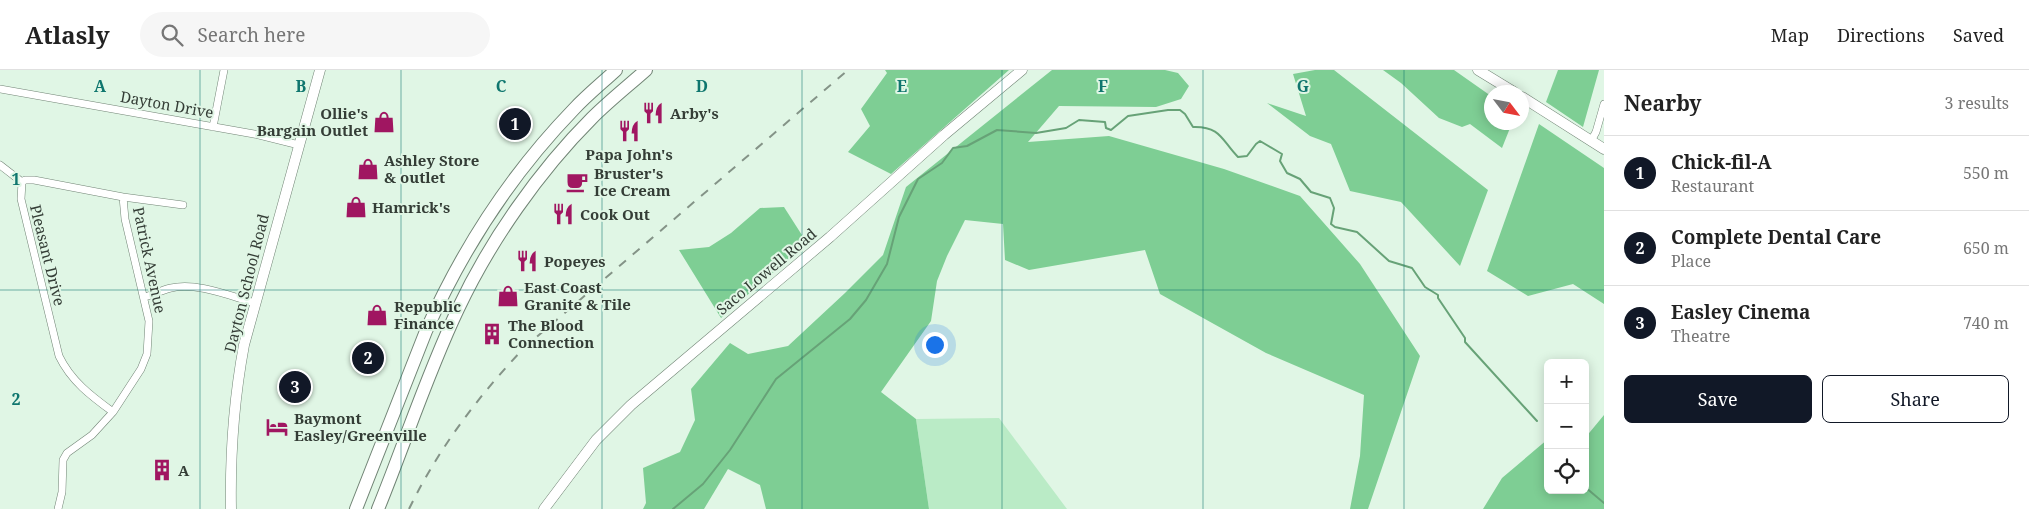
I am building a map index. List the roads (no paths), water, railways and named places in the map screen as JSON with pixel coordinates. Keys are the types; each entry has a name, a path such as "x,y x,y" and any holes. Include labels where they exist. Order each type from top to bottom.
{"highway":[{"path":"356,509 438,304 493,210 555,130 574,109 616,70"},
{"path":"378,509 445,339 461,303 486,258 510,220 561,153 591,119 646,70"},
{"path":"493,210 510,220"},
{"path":"426,331 445,339"}],"street":[{"path":"213,127 224,70"},
{"name":"Dayton School Road","path":"232,509 232,440 236,390 244,345 318,70"},
{"name":"Saco Lowell Road","path":"544,509 596,440 646,391 830,237 944,135 1022,70"},
{"path":"1478,70 1503,85"},
{"name":"Dayton Drive","path":"0,89 269,137 298,144"},
{"path":"1529,101 1604,149"},
{"path":"1591,141 1604,104"},
{"path":"0,165 22,182"},
{"name":"Pleasant Drive","path":"113,412 74,381 66,372 59,356 21,199 22,182 34,180 123,197 183,205"},
{"name":"Patrick Avenue","path":"59,508 62,492 63,460 67,453 92,435 113,412 141,369 147,354 149,321 126,219 123,197"},
{"path":"145,297 182,286 255,302"}],"waterway":[{"path":"673,509 703,484 730,450 776,379 850,319 866,300 887,264 899,217 918,179 942,163 953,148 967,146 997,130 1036,133 1066,128 1079,120 1105,122 1106,128 1111,130 1128,116 1168,110 1180,110 1185,114 1193,127 1202,127 1215,132 1238,157 1247,156 1260,141 1282,154 1280,161 1287,173 1300,179 1311,192 1330,198 1334,208 1331,224 1335,227 1357,232 1389,261 1412,268 1425,287 1438,295 1438,298 1465,338 1465,342 1537,421"},
{"path":"1589,490 1604,503"}],"railway":[{"path":"409,509 446,444 492,384 525,347 848,70"}],"place":[{"name":"Arby's","path":"653,113"},
{"name":"Ollie's Bargain Outlet","path":"384,122"},
{"name":"Chick-fil-A","path":"515,124"},
{"name":"Papa John's","path":"629,131"},
{"name":"Ashley Store & outlet","path":"368,169"},
{"name":"Bruster's Ice Cream","path":"577,182"},
{"name":"Hamrick's","path":"356,207"},
{"name":"Cook Out","path":"563,214"},
{"name":"Popeyes","path":"527,261"},
{"name":"East Coast Granite & Tile","path":"508,296"},
{"name":"Republic Finance","path":"377,315"},
{"name":"The Blood Connection","path":"492,334"},
{"name":"Complete Dental Care","path":"368,358"},
{"name":"Easley Cinema","path":"295,387"},
{"name":"Baymont Easley/Greenville","path":"277,427"},
{"name":"A","path":"162,470"}]}
